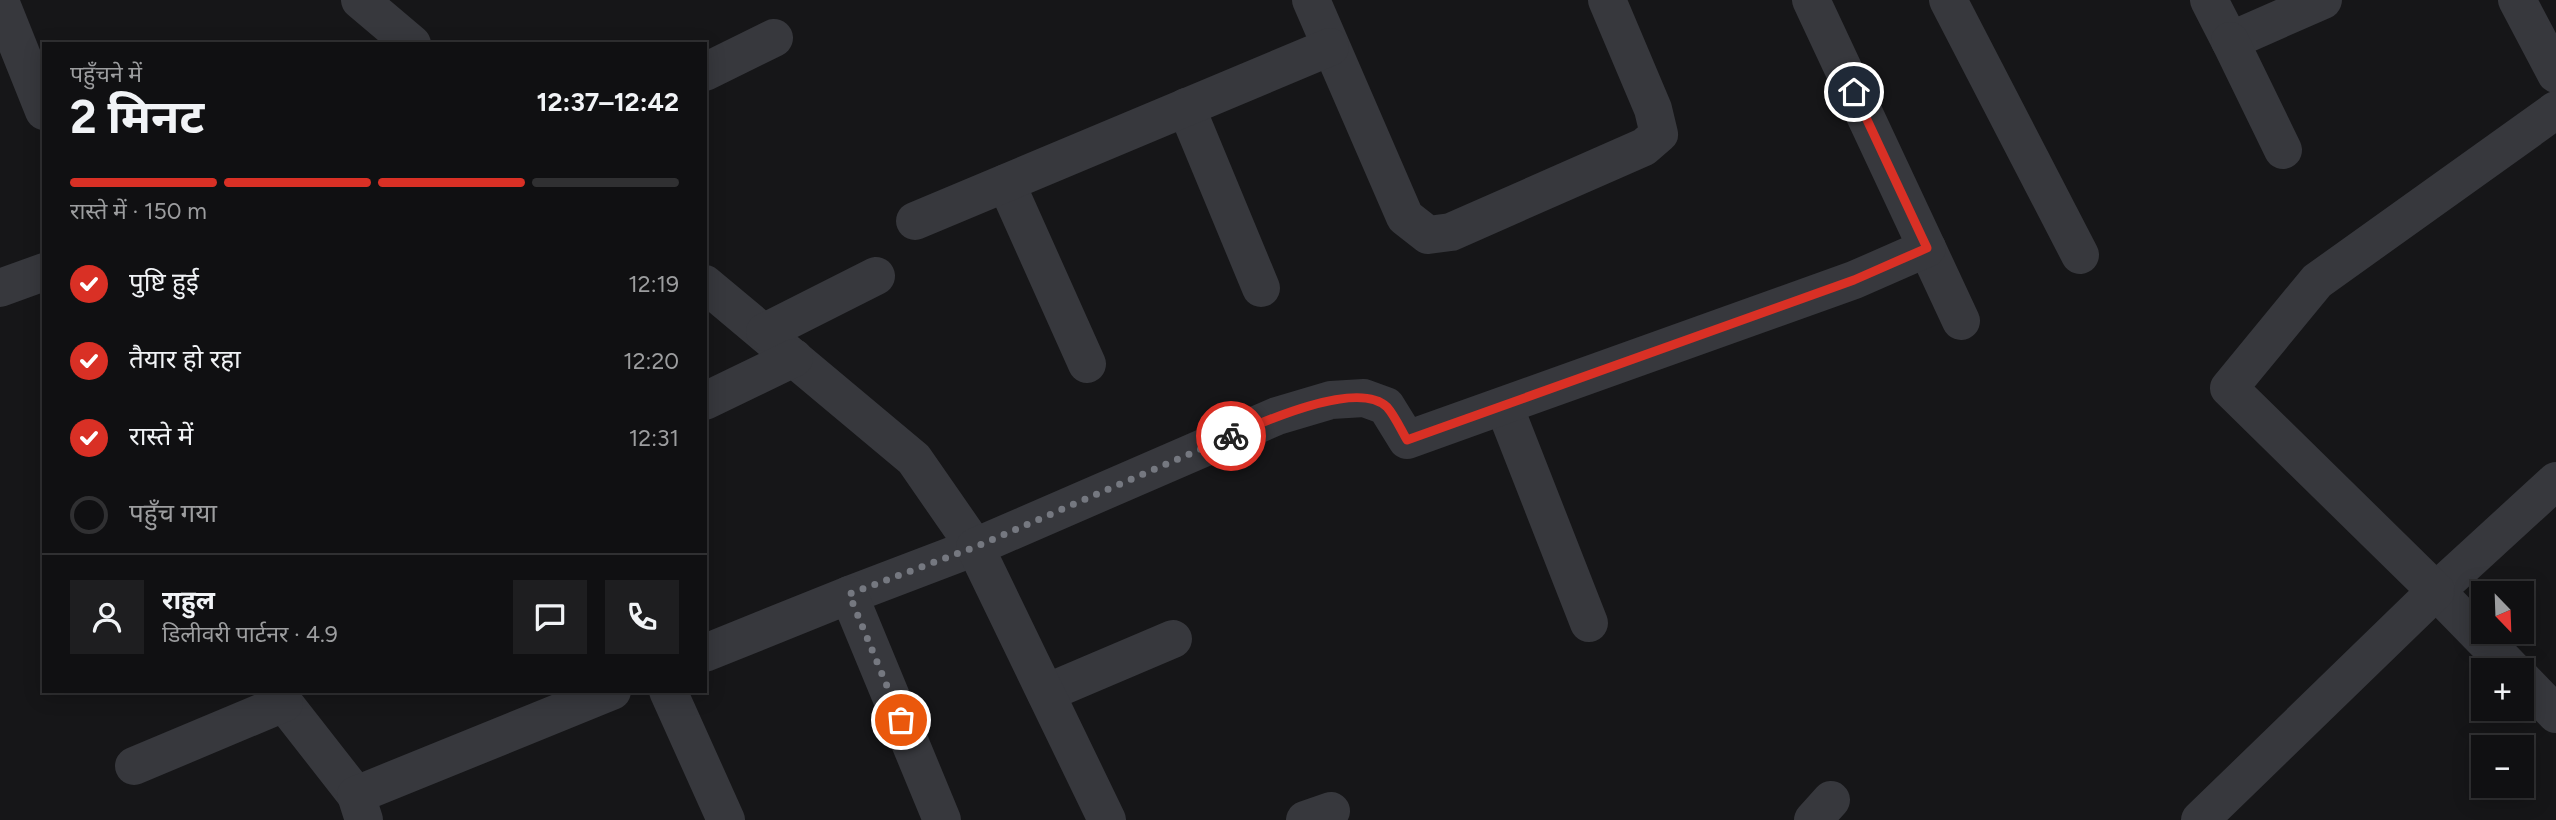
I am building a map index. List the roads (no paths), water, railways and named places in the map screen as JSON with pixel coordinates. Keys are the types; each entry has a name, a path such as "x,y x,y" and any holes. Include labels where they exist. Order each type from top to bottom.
{"street":[{"path":"360,0 410,42"},
{"path":"1311,0 1405,217 1428,235 1451,232 1644,147 1659,134 1653,109 1607,0"},
{"path":"1811,0 1961,321"},
{"path":"1948,0 2080,255"},
{"path":"2209,0 2283,150"},
{"path":"2230,41 2323,0"},
{"path":"2517,0 2556,74"},
{"path":"0,1 42,106"},
{"path":"707,71 774,38"},
{"path":"915,220 1330,47"},
{"path":"1186,107 1261,288"},
{"path":"2501,658 2229,388 2317,281 2556,110"},
{"path":"1006,183 1087,364"},
{"path":"707,652 849,594 975,547 1277,416 1331,400 1364,398 1386,406 1407,440 1854,280 1927,248"},
{"path":"0,288 42,273"},
{"path":"765,332 876,275"},
{"path":"707,286 914,459 975,547 1107,820"},
{"path":"707,400 794,358"},
{"path":"1504,406 1589,623"},
{"path":"2200,820 2436,591 2556,481"},
{"path":"849,594 942,820"},
{"path":"1046,693 1173,639"},
{"path":"2534,691 2556,714"},
{"path":"134,766 281,697 360,808 608,693"},
{"path":"669,693 726,820"}]}
